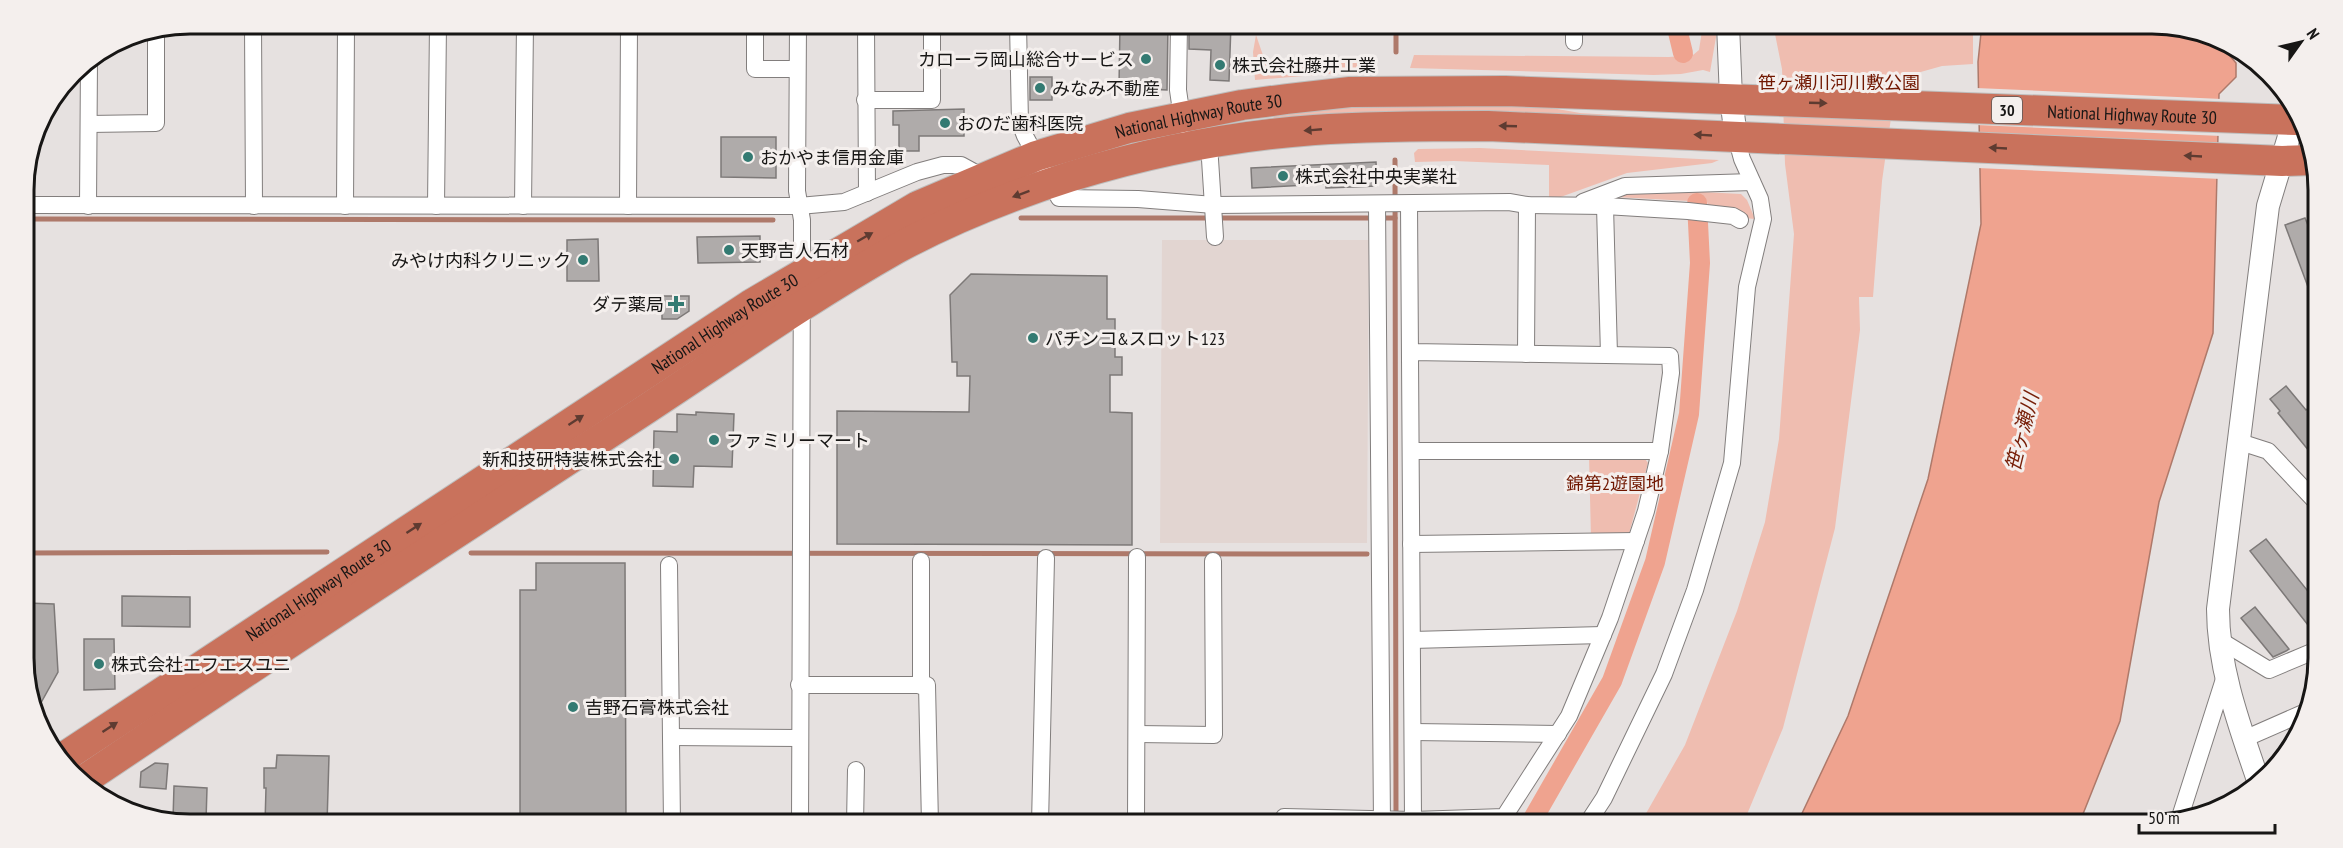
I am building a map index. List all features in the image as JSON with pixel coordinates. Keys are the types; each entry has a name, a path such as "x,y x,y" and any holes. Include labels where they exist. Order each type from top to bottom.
{"highway":[{"name":"National Highway Route 30","path":"69,754 750,305 918,206 983,177 1035,168 1151,155 1242,105 1350,92 1505,90 2292,120"},
{"name":"National Highway Route 30","path":"1191,135 1413,126 1499,126 2305,160"},
{"name":"National Highway Route 30","path":"90,776 369,589 800,309 896,250 942,226 1035,168"}],"street":[{"path":"253,34 254,206"},
{"path":"345,206 346,34"},
{"path":"436,206 438,34"},
{"path":"523,206 525,34"},
{"path":"628,206 629,34"},
{"path":"755,34 755,69 797,69"},
{"path":"798,34 796,130 799,206 802,220 799,553 800,814"},
{"path":"866,34 867,193"},
{"path":"865,100 932,100 932,34"},
{"path":"1018,34 1020,123 1035,168 1059,198 1138,199 1214,220 1509,202 1527,205 1605,206 1688,211 1733,216 1740,220"},
{"path":"1179,34 1179,90 1214,220"},
{"path":"1574,34 1574,42"},
{"path":"1594,813 1604,798 1664,674 1695,590 1732,463 1747,287 1763,219 1760,199 1742,159 1749,137 1745,100 1730,34"},
{"path":"89,124 156,123 156,39"},
{"path":"88,206 89,72"},
{"path":"1191,135 1242,105"},
{"path":"2256,774 2225,675 2218,639 2218,609 2268,206 2294,124"},
{"path":"35,205 799,206 844,202 917,172 943,165 962,165 983,177"},
{"path":"1574,206 1625,186 1752,182"},
{"path":"1526,354 1527,205"},
{"path":"1605,206 1609,355"},
{"path":"1389,209 1410,352 1413,732 1396,813"},
{"path":"1389,209 1394,813"},
{"path":"1410,352 1670,356 1671,373 1660,451 1646,511 1603,635 1569,716 1506,813"},
{"path":"2240,442 2268,451 2308,493"},
{"path":"1410,451 1660,451"},
{"path":"1411,544 1636,541"},
{"path":"1136,814 1137,557"},
{"path":"1041,814 1046,558"},
{"path":"921,561 921,686"},
{"path":"1137,734 1214,735 1213,561"},
{"path":"669,565 672,814"},
{"path":"1412,640 1603,635"},
{"path":"2218,639 2270,670 2308,654"},
{"path":"2182,811 2225,675"},
{"path":"799,685 927,686 930,814"},
{"path":"2244,739 2297,716"},
{"path":"1413,732 1558,734"},
{"path":"671,737 799,738"},
{"path":"855,814 856,770"}],"shaded area":[{"path":"1162,240 1369,240 1367,543 1160,543"}],"green space":[{"path":"1701,34 1716,34 1710,72 1703,70 1654,75 1410,68 1414,55 1669,57 1693,55 1699,50"},
{"name":"笹ヶ瀬川河川敷公園","path":"1775,34 1973,34 1973,64 1942,66 1910,75 1894,97 1882,181 1873,297 1859,297 1860,330 1835,528 1783,728 1747,813 1646,813 1685,745 1737,611 1765,522 1779,439 1794,234 1785,164 1782,69"},
{"path":"1256,35 1267,67 1373,57 1376,58 1376,70 1255,80 1253,52"},
{"path":"1529,104 1580,113 1678,119 1677,126 1274,120 1273,115 1344,105"},
{"path":"1480,148 1719,160 1712,163 1627,173 1555,199 1549,198 1549,165 1454,161 1415,162 1414,153 1418,149"},
{"path":"1645,189 1741,194 1747,200 1755,219 1744,218 1708,205 1707,202 1616,197 1622,192"},
{"name":"錦第2遊園地","path":"1589,456 1643,456 1648,463 1629,534 1591,538"}],"water":[{"name":"笹ヶ瀬川","path":"1981,34 2153,34 2183,37 2203,43 2230,56 2236,63 2236,77 2219,94 2213,333 2159,502 2120,721 2083,813 1802,813 1848,716 1928,479 1981,224 1978,62"}],"pier":[{"path":"1976,88 2222,99 2221,136 1976,125"},
{"path":"1976,136 2221,147 2221,179 1977,168"}],"building":[{"name":"カローラ岡山総合サービス","path":"1120,34 1168,34 1167,90 1119,88"},
{"name":"株式会社藤井工業","path":"1189,34 1231,34 1229,81 1210,80 1211,50 1189,49"},
{"name":"みなみ不動産","path":"1030,77 1052,77 1052,100 1030,100"},
{"path":"964,109 964,136 919,136 919,151 899,151 899,125 893,125 893,111"},
{"name":"おかやま信用金庫","path":"721,137 776,137 776,178 721,177"},
{"path":"1376,162 1377,186 1326,188 1326,184 1252,188 1251,168"},
{"path":"2305,218 2308,225 2308,287 2285,225"},
{"name":"天野吉人石材","path":"760,236 760,262 698,263 697,237"},
{"name":"みやけ内科クリニック","path":"598,239 599,281 567,281 567,240"},
{"path":"971,274 1107,276 1107,319 1115,319 1115,357 1122,357 1122,375 1110,375 1110,412 1132,413 1132,545 837,544 837,411 969,412 970,376 957,376 957,362 952,362 950,295"},
{"name":"ダテ薬局","path":"662,296 689,296 689,311 677,319 662,319"},
{"path":"2286,386 2306,410 2308,408 2308,450 2278,413 2280,411 2270,399"},
{"path":"696,412 734,414 732,467 694,466 693,487 653,486 654,431 677,432 677,414 696,415"},
{"path":"2266,539 2308,591 2308,625 2250,551"},
{"name":"吉野石膏株式会社","path":"536,563 625,563 626,814 520,814 520,590 536,590"},
{"path":"122,596 190,597 190,627 122,626"},
{"path":"34,603 54,604 58,672 41,702 37,688 34,658"},
{"path":"2255,607 2289,649 2273,657 2241,618"},
{"name":"株式会社エフエスユニ","path":"84,639 114,639 115,689 84,690"},
{"path":"277,755 329,756 327,814 265,814 264,768 276,768"},
{"path":"155,763 168,764 166,789 140,787 141,772"},
{"path":"174,786 207,788 206,814 173,812"}],"waterway":[{"path":"1396,34 1396,52"},
{"path":"1678,34 1683,53"},
{"path":"1395,160 1396,813"},
{"path":"1536,813 1612,681 1655,562 1689,414 1700,263 1697,203"},
{"path":"1021,218 1395,218"},
{"path":"35,219 773,220"},
{"path":"34,553 327,552"},
{"path":"471,553 1367,554"}],"place":[{"name":"カローラ岡山総合サービス","path":"1146,59"},
{"name":"株式会社藤井工業","path":"1220,65"},
{"name":"みなみ不動産","path":"1040,88"},
{"name":"おのだ歯科医院","path":"945,123"},
{"name":"おかやま信用金庫","path":"748,157"},
{"name":"株式会社中央実業社","path":"1283,176"},
{"name":"天野吉人石材","path":"729,250"},
{"name":"みやけ内科クリニック","path":"583,260"},
{"name":"ダテ薬局","path":"676,304"},
{"name":"パチンコ&スロット123","path":"1033,338"},
{"name":"ファミリーマート","path":"714,440"},
{"name":"新和技研特装株式会社","path":"674,459"},
{"name":"株式会社エフエスユニ","path":"99,664"},
{"name":"吉野石膏株式会社","path":"573,707"}]}
